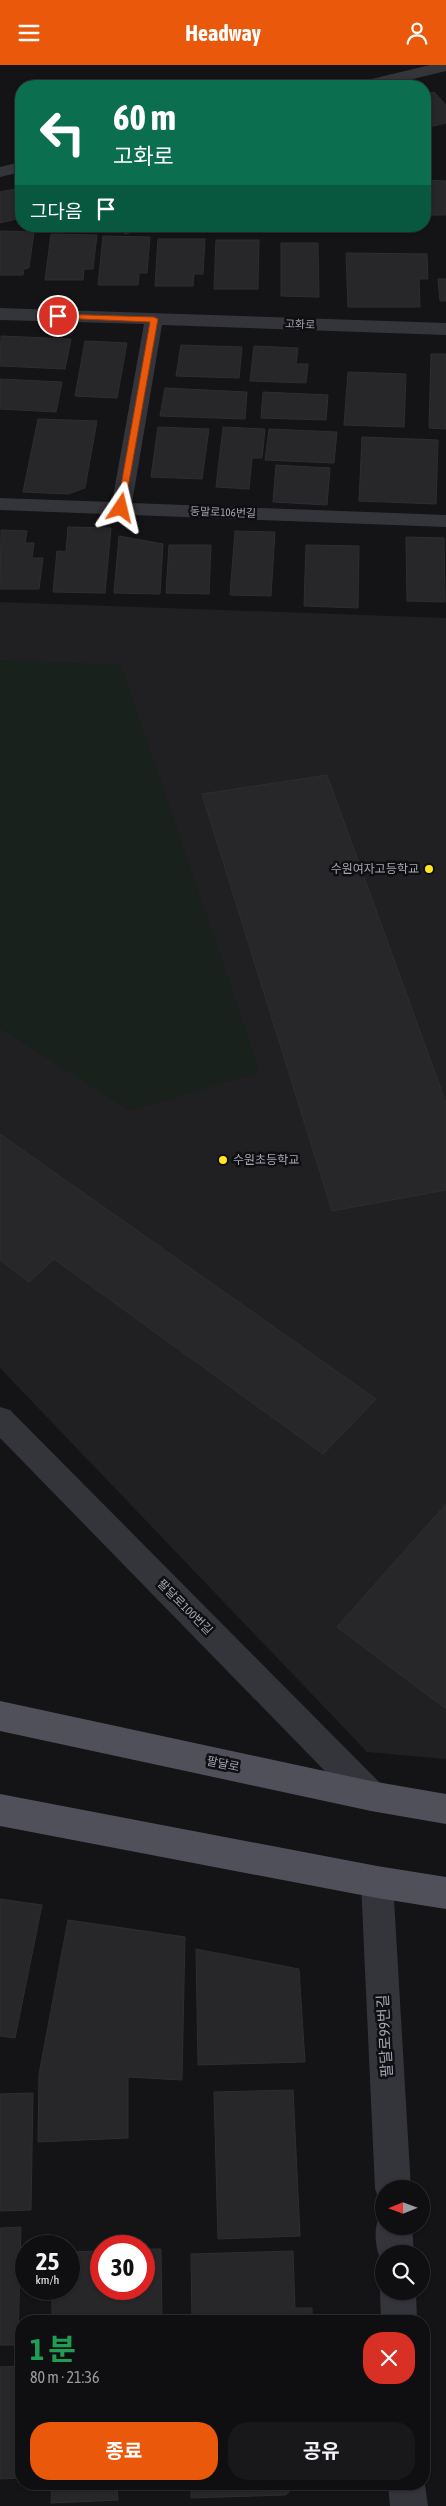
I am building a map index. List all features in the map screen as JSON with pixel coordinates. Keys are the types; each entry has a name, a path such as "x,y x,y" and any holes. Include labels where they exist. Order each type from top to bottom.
{"main road":[{"name":"팔달로","path":"0,1715 371,1796 446,1809"},
{"path":"0,1810 377,1882 446,1893"}],"street":[{"path":"389,80 446,66"},
{"path":"0,173 15,169"},
{"name":"고화로","path":"0,314 446,329"},
{"path":"121,508 154,319"},
{"name":"동말로106번길","path":"0,504 446,521"},
{"name":"팔달로100번길","path":"0,1419 371,1796"},
{"name":"팔달로99번길","path":"377,1882 392,2180"},
{"path":"398,2300 399,2315"},
{"path":"408,2490 409,2506"}],"shaded area":[{"name":"수원초등학교","path":"0,602 446,618 446,1759 367,1752 0,1368"},
{"path":"0,660 121,665 260,1072 130,1111 0,1028"}],"building":[{"path":"434,92 446,105 446,123 431,127 431,93"},
{"path":"431,180 446,181 446,215 431,215"},
{"path":"15,189 15,219 0,223 0,192"},
{"path":"0,231 34,232 29,268 24,269 23,275 0,275"},
{"path":"51,234 97,235 93,269 84,269 83,280 45,280"},
{"path":"103,236 150,237 147,273 139,273 138,285 98,285"},
{"path":"158,239 205,239 203,274 194,274 193,286 155,286"},
{"path":"216,240 259,240 258,289 214,289"},
{"path":"281,243 318,243 319,297 281,296"},
{"path":"346,253 427,254 428,279 419,279 420,307 348,307"},
{"path":"438,279 446,279 446,301 440,301"},
{"path":"1,336 71,339 65,369 0,366"},
{"path":"85,341 127,343 117,398 75,396"},
{"path":"181,345 242,347 239,378 176,376"},
{"path":"254,346 298,348 296,364 308,364 306,383 250,381"},
{"path":"431,354 446,354 446,429 429,428"},
{"path":"348,372 406,374 404,427 344,425"},
{"path":"0,379 62,382 56,412 0,409"},
{"path":"165,388 247,392 245,419 160,416"},
{"path":"263,392 328,395 326,420 261,418"},
{"path":"38,419 97,421 85,488 68,494 23,492"},
{"path":"158,427 209,429 202,479 151,477"},
{"path":"223,427 265,429 262,458 252,458 249,489 216,487"},
{"path":"269,429 337,432 334,463 265,460"},
{"path":"362,437 438,440 436,504 359,501"},
{"path":"276,465 330,468 327,505 273,502"},
{"path":"68,527 111,528 105,593 53,592 57,551 66,552"},
{"path":"1,530 27,531 25,543 34,543 32,558 43,558 39,589 0,589"},
{"path":"235,531 275,532 271,596 230,595"},
{"path":"119,536 163,544 160,594 114,593"},
{"path":"406,537 444,538 445,602 407,601"},
{"path":"169,545 211,545 209,594 166,593"},
{"path":"306,545 359,546 358,608 304,606"},
{"path":"327,775 446,1103 446,1190 332,1211 202,794"},
{"path":"0,1134 376,1399 323,1454 54,1259 29,1282 0,1260"},
{"path":"446,1504 446,1709 337,1627"},
{"path":"0,1899 42,1905 15,2038 0,2036"},
{"path":"68,1920 185,1937 182,2080 128,2077 128,2138 38,2142 39,2074"},
{"path":"196,1949 299,1969 305,2062 198,2065"},
{"path":"293,2090 300,2236 218,2239 214,2092"},
{"path":"33,2093 31,2210 0,2211 0,2094"},
{"path":"21,2227 21,2235 15,2235 15,2300 19,2300 19,2315 15,2315 15,2345 0,2345 0,2228"},
{"path":"155,2249 161,2249 162,2315 52,2315 52,2300 80,2300 80,2252 90,2251 90,2300 155,2300"},
{"path":"293,2251 295,2308 312,2308 312,2315 192,2315 191,2254"},
{"path":"15,2366 15,2478 0,2479 0,2367"},
{"path":"52,2490 117,2490 118,2500 51,2503"},
{"path":"191,2490 291,2490 286,2495 191,2498"}],"place":[{"name":"수원여자고등학교","path":"429,869"},
{"name":"수원초등학교","path":"223,1160"}],"route":[{"path":"58,316 154,319 121,508"}]}
